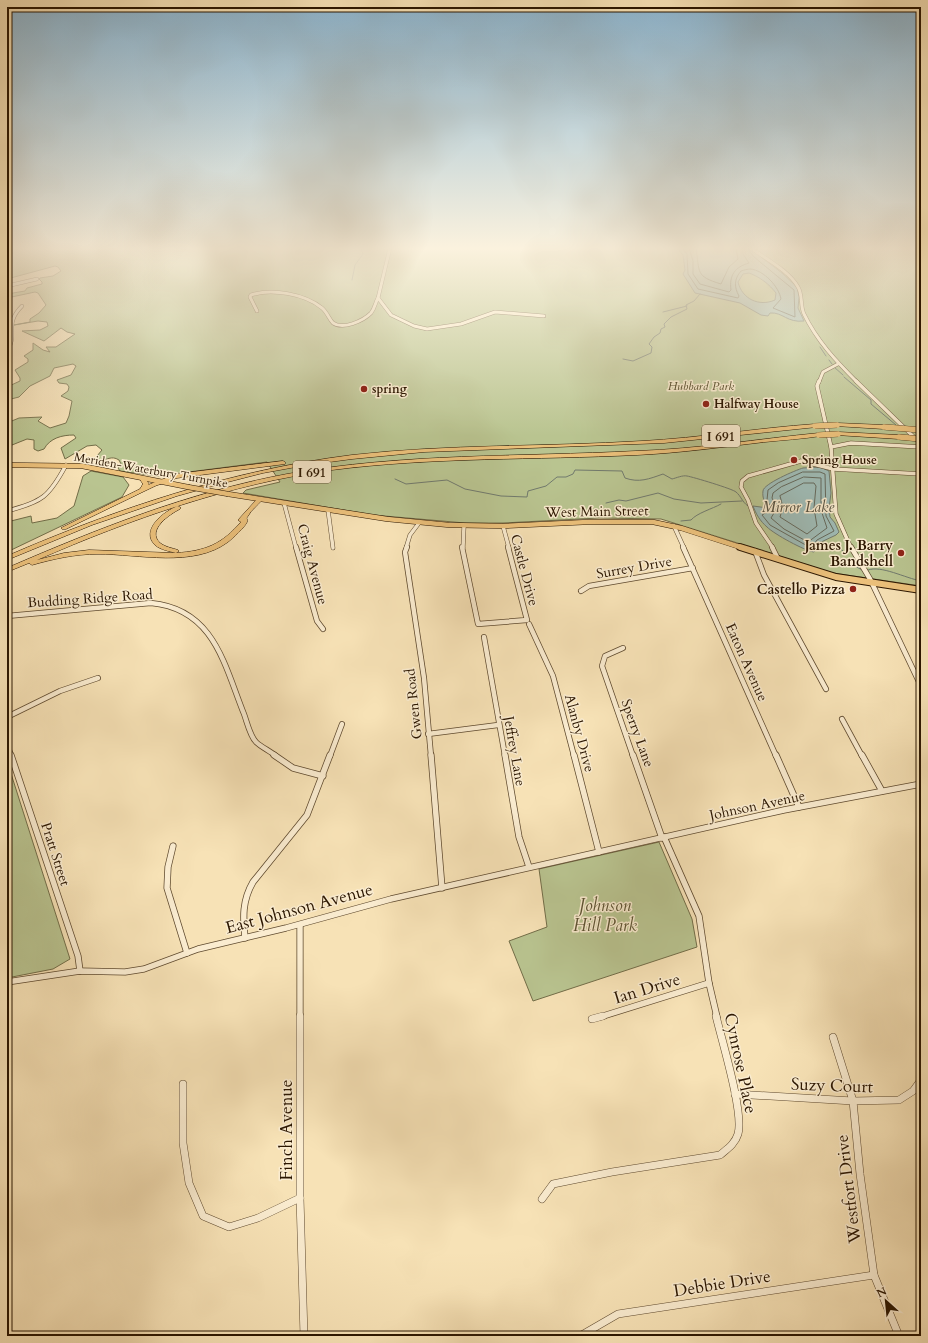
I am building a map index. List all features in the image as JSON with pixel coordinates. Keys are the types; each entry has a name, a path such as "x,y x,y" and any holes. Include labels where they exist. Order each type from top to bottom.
{"highway":[{"name":"I 691","path":"7,557 89,523 172,495 258,472 345,458 412,452 664,442 815,426 837,425 921,430"},
{"name":"I 691","path":"7,571 122,522 185,501 248,484 316,471 392,462 659,452 819,435 838,434 921,439"},
{"path":"7,557 161,481 184,474 345,458"},
{"path":"142,478 146,484 142,490"},
{"path":"248,484 169,511 156,523 153,530 154,537 158,544 168,550 179,552 197,550 223,539 260,499"},
{"path":"7,571 48,559 83,553 185,554 199,552 213,548 226,540 244,522 244,518"}],"main road":[{"name":"Meriden-Waterbury Turnpike","path":"7,465 66,465 89,467 188,487 290,504"},
{"name":"West Main Street","path":"290,504 419,523 464,526 502,526 619,521 653,522 674,526 836,577 921,590"}],"street":[{"path":"7,351 12,345 14,339 11,326 12,319 18,311"},
{"path":"324,311 336,326 347,326 369,315 373,311"},
{"path":"389,311 392,314 414,326 427,329 455,325 495,312 544,316"},
{"path":"803,311 811,329 838,364 921,445"},
{"path":"838,364 823,372 816,386 831,448 835,507 838,520 849,544 871,582 921,686"},
{"path":"831,448 851,444 921,445"},
{"path":"778,559 775,551 756,523 748,500 741,487 742,481 748,476 755,472 801,461 833,469 919,474"},
{"path":"7,511 34,504 45,498 52,491 66,465"},
{"name":"Craig Avenue","path":"284,503 317,621 323,629"},
{"path":"328,510 328,523 333,548"},
{"name":"Gwen Road","path":"419,523 410,535 405,552 424,678 442,888"},
{"path":"464,526 462,545 478,624 528,622"},
{"name":"Castle Drive","path":"502,526 528,622"},
{"name":"Eaton Avenue","path":"674,526 799,807"},
{"path":"755,551 764,575 826,689"},
{"name":"Surrey Drive","path":"581,591 589,586 693,568"},
{"name":"Budding Ridge Road","path":"7,616 151,603 166,604 185,611 209,633 214,640 255,741 293,768 323,776"},
{"name":"Alanby Drive","path":"528,622 553,676 599,852"},
{"name":"Jeffrey Lane","path":"484,637 498,725 519,837 529,868"},
{"name":"Sperry Lane","path":"623,648 609,653 604,658 602,666 663,837"},
{"path":"7,717 60,692 98,678"},
{"path":"842,719 882,792"},
{"path":"245,938 243,902 246,893 253,882 307,815 342,724"},
{"path":"428,734 498,725"},
{"name":"Pratt Street","path":"7,744 78,956 80,971"},
{"name":"Johnson Avenue","path":"599,852 799,807 921,784"},
{"name":"Cynrose Place","path":"542,1199 552,1184 612,1172 720,1155 731,1147 739,1135 740,1118 709,983 699,916 663,837"},
{"path":"173,846 168,867 167,888 187,952"},
{"name":"East Johnson Avenue","path":"7,982 80,971 136,970 154,966 187,952 300,925 391,899 599,852"},
{"name":"Finch Avenue","path":"300,925 300,1198 304,1336"},
{"name":"Ian Drive","path":"592,1019 709,983"},
{"name":"Westfort Drive","path":"834,1037 853,1101 860,1174 874,1275 899,1336"},
{"name":"Suzy Court","path":"735,1094 853,1101 898,1100 913,1091 921,1080"},
{"path":"183,1084 183,1143 189,1183 203,1216 229,1227 258,1218 300,1198"},
{"name":"Debbie Drive","path":"580,1336 618,1314 874,1275"}],"green space":[{"name":"Hubbard Park","path":"41,311 921,311 921,586 833,573 661,519 599,518 503,523 465,523 373,515 243,493 246,490 280,482 267,462 157,476 120,471 118,468 121,464 119,460 114,458 109,458 99,462 97,456 102,450 96,445 87,446 65,459 61,448 76,438 74,435 57,438 50,442 44,449 38,451 34,449 34,440 27,439 7,447 7,423 19,418 42,417 38,421 50,428 66,423 69,416 72,401 61,396 68,391 69,387 67,384 59,383 57,380 71,375 76,366 73,364 54,368 50,376 30,386 19,397 7,400 10,395 7,392 7,387 20,381 20,378 15,370 28,362 28,359 24,356 33,350 33,343 43,350 50,352 46,347 56,347 75,334 67,332 61,328 44,341 22,331 40,330 48,326 47,322 38,321 14,325 30,322 30,319"},
{"path":"91,471 123,477 129,485 122,497 7,552 7,522 31,516 32,523 57,518 74,506 83,476"},
{"path":"7,761 70,959 53,969 7,978"},
{"name":"Johnson Hill Park","path":"659,842 692,919 697,947 533,1001 509,941 547,927 539,869"}],"water":[{"path":"753,311 799,311 804,321 789,319 774,313 770,313 768,316 761,315"},
{"name":"Mirror Lake","path":"820,467 829,471 831,493 829,508 830,517 835,523 839,532 819,543 814,552 783,538 771,530 760,520 753,506 768,508 763,496 764,488 780,478 803,468"}],"waterway":[{"path":"663,312 668,311"},
{"path":"623,359 633,361 651,353 652,347 649,344 654,337 660,333 661,329 665,327 664,324 671,317 684,311"},
{"path":"820,347 826,356"},
{"path":"829,360 832,364"},
{"path":"834,367 843,375"},
{"path":"844,377 871,400 871,404 896,425"},
{"path":"917,449 921,455"},
{"path":"395,479 406,484 447,480 465,489 501,496 527,497 528,491 546,486 557,477 566,477 573,474 575,470 622,471 625,478 635,480 649,479 663,474 672,479 687,476 728,488 736,492 748,506"},
{"path":"606,503 619,500 626,501 658,493 674,499 701,503 742,501"},
{"path":"681,521 691,520 701,513 721,504"},
{"path":"821,542 842,550 846,554"},
{"path":"855,566 862,570"},
{"path":"868,570 886,570 921,581"}],"place":[{"name":"spring","path":"364,389"},
{"name":"Halfway House","path":"706,404"},
{"name":"Spring House","path":"794,460"},
{"name":"James J. Barry Bandshell","path":"901,553"},
{"name":"Castello Pizza","path":"853,589"}]}
